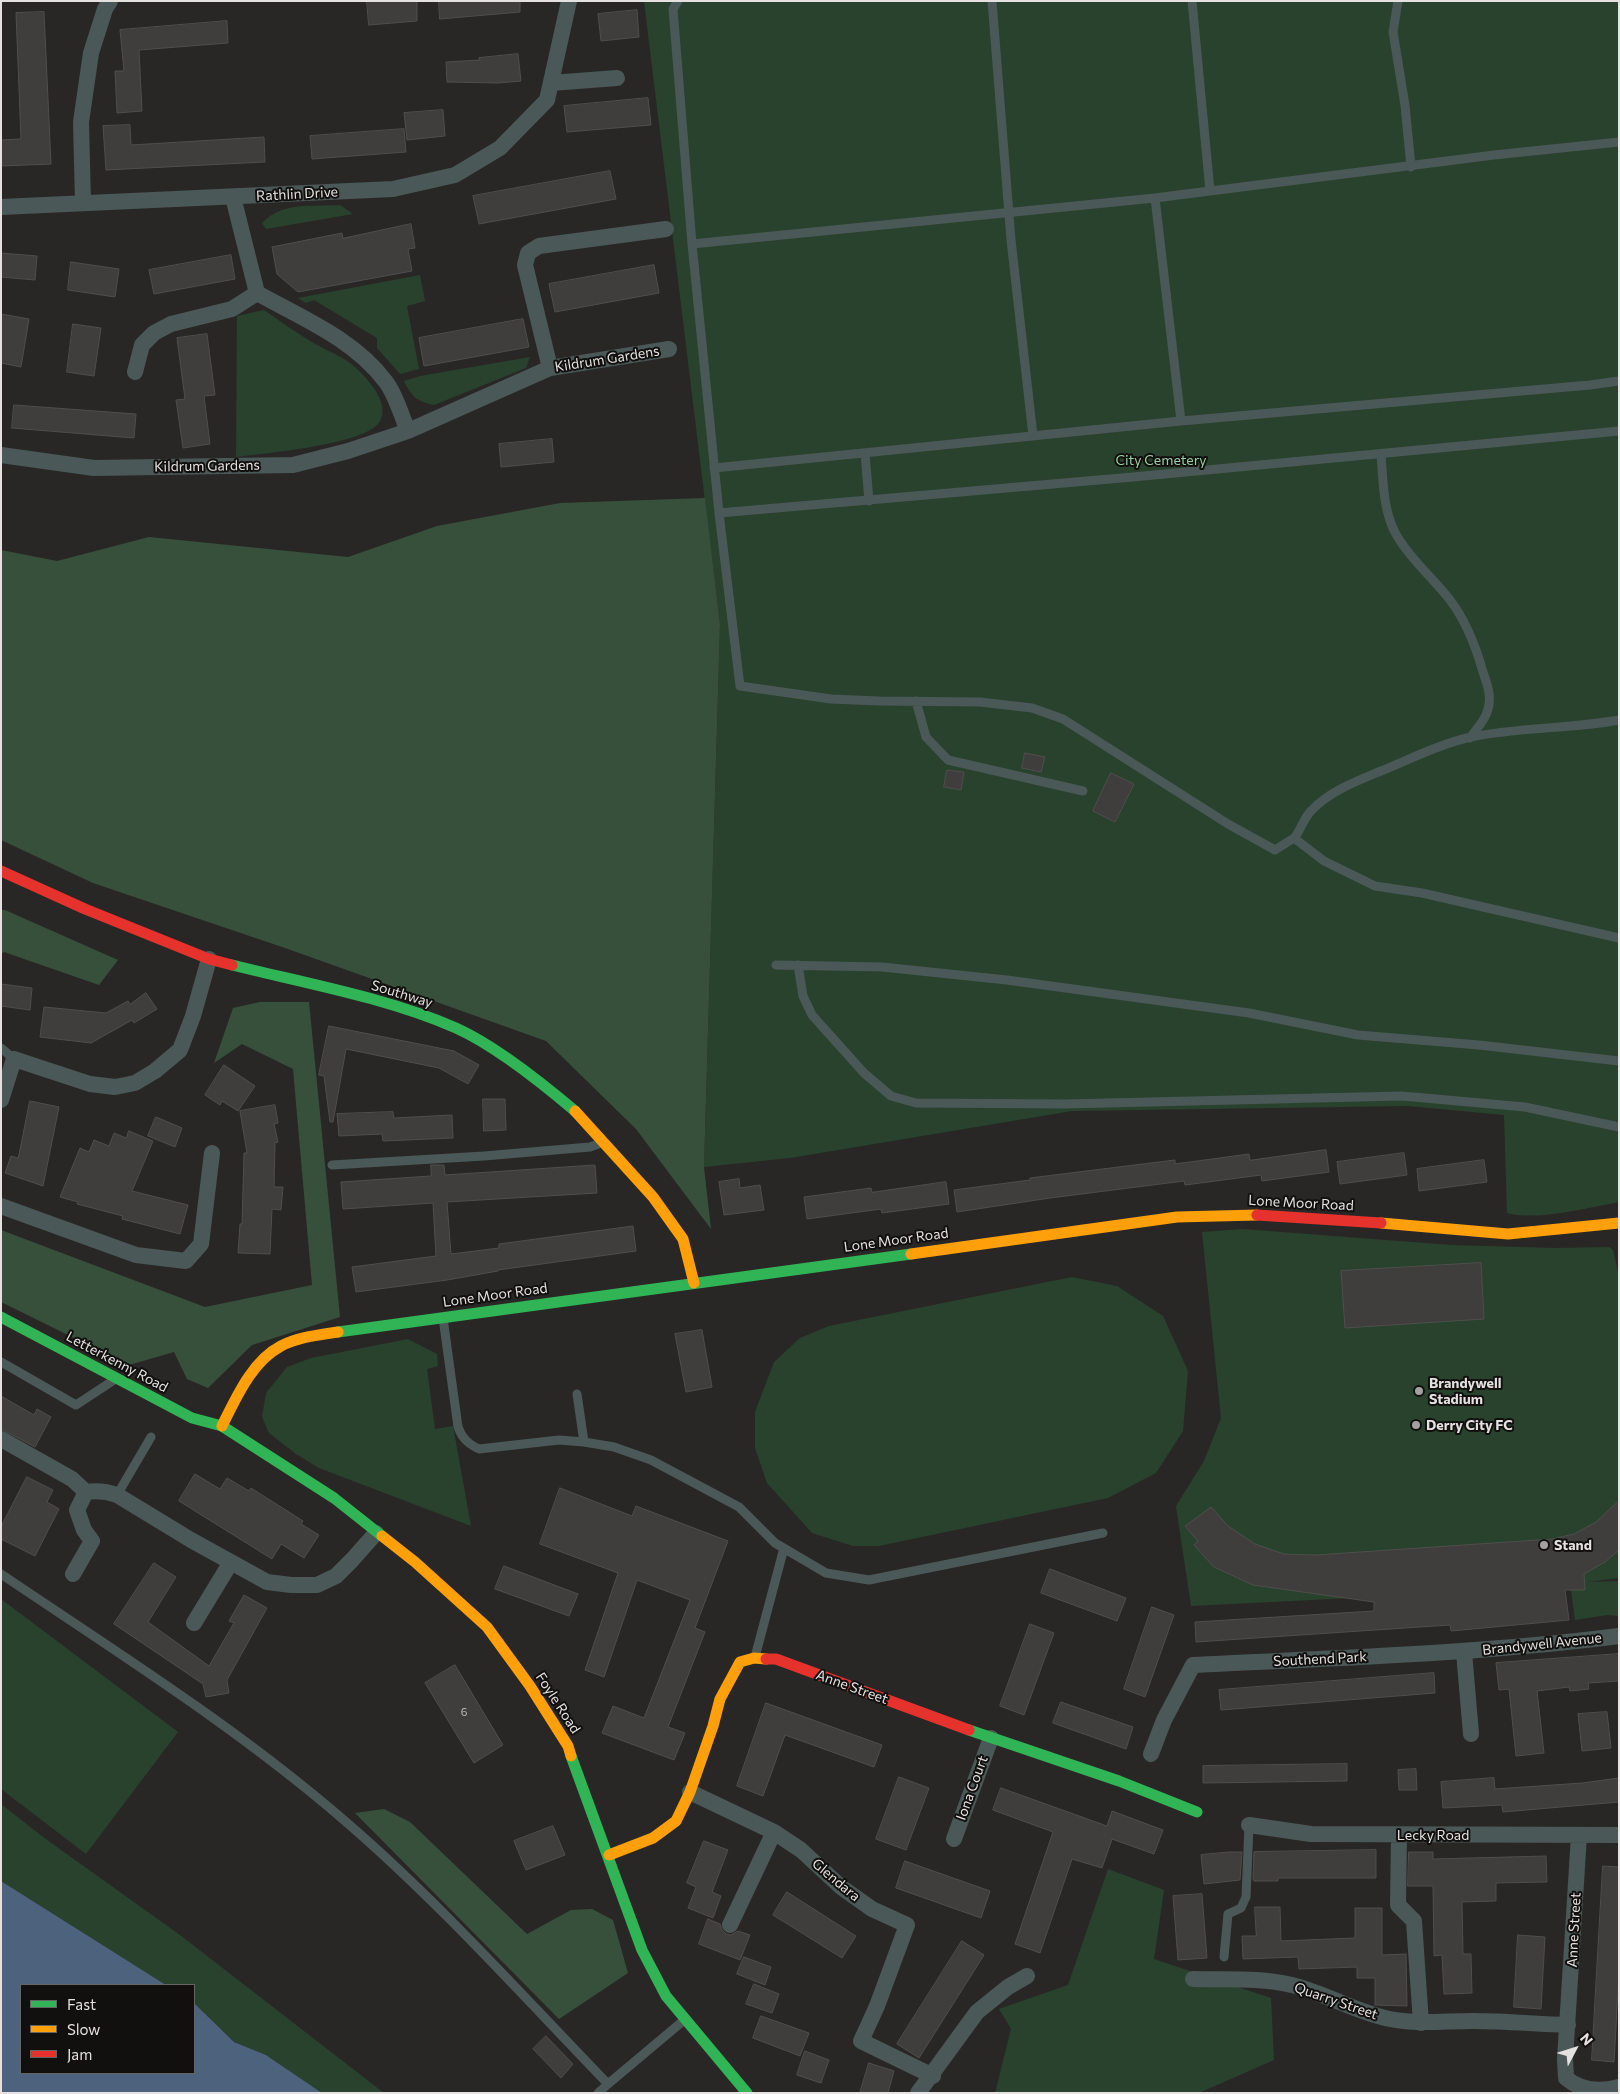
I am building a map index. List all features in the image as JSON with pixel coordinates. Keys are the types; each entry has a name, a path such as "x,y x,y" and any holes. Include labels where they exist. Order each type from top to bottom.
{"main road":[{"name":"Southway","path":"1,871 85,909 209,958 422,1014 458,1029 500,1054 543,1084 574,1111 604,1143 653,1197 683,1239 694,1283"},
{"name":"Lone Moor Road","path":"222,1426 252,1373 265,1359 280,1346 311,1336 1177,1217 1247,1214 1386,1222 1508,1234 1619,1223"},
{"name":"Letterkenny Road","path":"1,1317 192,1418 222,1426"},
{"name":"Foyle Road","path":"222,1426 334,1498 415,1562 486,1627 530,1686 568,1746 642,1950 666,1996 747,2093"},
{"path":"609,1855 653,1838 676,1821 690,1792 713,1726 720,1699 740,1662 754,1658"},
{"name":"Anne Street","path":"754,1658 776,1659 991,1738 1119,1781 1197,1812"}],"street":[{"path":"83,203 81,122 91,53 105,9 110,1"},
{"name":"Rathlin Drive","path":"1,207 393,189 455,175 500,148 547,100 569,1"},
{"path":"551,83 617,78"},
{"path":"233,197 257,293 337,337 367,360 387,383 408,431"},
{"path":"550,368 525,265 528,253 539,246 666,228"},
{"path":"135,372 142,345 154,333 171,324 232,309 257,293"},
{"name":"Kildrum Gardens","path":"1,455 94,468 293,465 348,451 408,431 550,368 670,349"},
{"path":"1,1100 14,1059 90,1084 115,1087 135,1083 155,1071 180,1050 193,1016 209,958"},
{"path":"1,1206 136,1254 186,1261 201,1244 212,1153"},
{"path":"1,1439 72,1479 86,1492 106,1491 117,1495 266,1582 291,1585 317,1585 336,1576 376,1533"},
{"path":"73,1574 92,1541 84,1530 77,1510 86,1492"},
{"path":"194,1623 231,1562"},
{"name":"Brandywell Avenue","path":"1464,1652 1548,1645 1619,1636"},
{"path":"1464,1652 1471,1734"},
{"name":"Southend Park","path":"1151,1754 1164,1720 1192,1665 1464,1652"},
{"name":"Iona Court","path":"954,1839 991,1738"},
{"name":"Glendara","path":"690,1792 774,1832 802,1850 841,1887 872,1910 907,1925 877,2006 861,2041 933,2076"},
{"name":"Lecky Road","path":"1249,1825 1311,1834 1619,1835"},
{"path":"730,1925 774,1832"},
{"name":"Anne Street","path":"1579,1834 1565,2059 1566,2078 1576,2086 1588,2089 1607,2090 1619,2087"},
{"path":"1399,1835 1398,1905 1414,1921 1421,2023"},
{"path":"918,2093 933,2076 977,2012 1008,1987 1027,1976"},
{"name":"Quarry Street","path":"1193,1979 1270,1981 1290,1984 1329,1996 1344,2005 1385,2018 1421,2023 1474,2021 1568,2025"}],"lane":[{"path":"678,1 673,10 692,244 714,468 740,686 831,699 980,702 1032,708 1063,719 1220,819 1275,850 1294,838 1301,830 1310,811 1325,798 1352,783 1440,747 1470,738 1522,729 1571,727 1619,720"},
{"path":"992,1 1009,212 1033,436"},
{"path":"1192,1 1210,191"},
{"path":"1398,1 1392,32 1405,105 1411,167"},
{"path":"692,244 1155,198 1494,155 1619,142"},
{"path":"1155,198 1181,421"},
{"path":"714,468 1181,421 1542,390 1619,381"},
{"path":"719,513 869,501 1619,431"},
{"path":"865,453 869,501"},
{"path":"1381,454 1384,489 1390,522 1414,560 1451,602 1469,633 1490,692 1488,710 1470,738"},
{"path":"916,702 926,737 948,760 1083,791"},
{"path":"1294,838 1324,861 1376,886 1422,893 1619,938"},
{"path":"776,965 882,966 1007,980 1249,1013 1358,1035 1479,1045 1619,1061"},
{"path":"798,965 803,996 812,1015 864,1073 891,1096 916,1103 1074,1104 1402,1096 1525,1108 1619,1127"},
{"path":"1,1048 14,1059"},
{"path":"332,1165 493,1155 590,1147 604,1143"},
{"path":"443,1318 458,1427 468,1444 479,1450 559,1440 584,1442 614,1447 651,1460 739,1508 775,1543 826,1573 869,1580 1103,1533"},
{"path":"1,1362 76,1405 116,1378"},
{"path":"577,1394 584,1442"},
{"path":"117,1495 151,1437"},
{"path":"754,1658 784,1548"},
{"path":"1,1574 273,1762 344,1820 393,1863 608,2084"},
{"path":"1224,1957 1228,1914 1241,1908 1246,1897 1249,1825"},
{"path":"598,2093 685,2019"}],"green space":[{"name":"City Cemetery","path":"644,1 1619,1 1619,1202 1547,1215 1533,1216 1507,1213 1504,1115 1408,1106 1072,1111 790,1158 704,1167 720,624"},
{"path":"340,205 353,214 266,229 262,223 270,216 288,208"},
{"path":"420,275 425,301 407,306 419,369 400,374 377,348 377,338 314,300 306,303 298,298"},
{"path":"264,310 315,344 346,360 360,372 372,386 381,402 383,410 377,425 351,438 332,443 236,457 237,316"},
{"path":"530,357 526,368 434,405 415,398 404,381 420,376"},
{"path":"705,498 720,624 704,1167 711,1229 636,1129 546,1041 285,948 93,883 1,840 1,550 57,561 149,537 348,557 437,526 560,503"},
{"path":"1,910 5,910 118,960 99,985 4,952 1,954"},
{"path":"260,1002 309,1002 340,1317 252,1345 208,1388 187,1379 174,1352 129,1365 1,1302 1,1230 205,1307 312,1285 293,1069 242,1044 214,1063 233,1008"},
{"name":"Brandywell Stadium","path":"1242,1229 1451,1245 1555,1248 1609,1247 1613,1250 1619,1276 1619,1578 1587,1582 1619,1581 1619,1616 1607,1615 1575,1620 1570,1582 1332,1599 1191,1606 1176,1506 1204,1461 1221,1418 1202,1232"},
{"path":"1072,1277 1117,1286 1163,1316 1188,1371 1183,1431 1156,1473 1108,1498 879,1546 853,1546 812,1533 767,1483 755,1448 755,1412 774,1362 800,1338 829,1326"},
{"path":"408,1339 437,1354 438,1366 427,1369 435,1429 453,1426 471,1526 319,1468 296,1454 269,1433 262,1417 266,1393 287,1367 311,1358"},
{"path":"1,1599 178,1732 86,1854 1,1789"},
{"path":"1,1804 43,1837 180,1935 384,2093 322,2093 266,2055 234,2042 195,2004 195,1984 164,1984 1,1881"},
{"path":"384,1809 410,1822 527,1934 571,1910 592,1909 613,1920 628,1973 559,2019 355,1813"},
{"path":"1108,1869 1164,1890 1154,1959 1271,1998 1274,2060 1199,2093 995,2093 1011,2029 999,2009 1068,1985"}],"water":[{"path":"1,1881 164,1984 20,1984 20,2074 195,2074 195,2004 234,2042 266,2055 322,2093 1,2093"}],"building":[{"path":"367,1 417,1 417,21 369,25"},
{"path":"439,1 520,1 520,12 440,19"},
{"path":"637,10 639,37 601,41 598,14"},
{"path":"44,12 51,164 1,166 1,140 21,139 16,13"},
{"path":"227,21 228,43 139,50 142,111 117,113 115,71 124,71 120,30"},
{"path":"518,54 521,81 498,83 447,82 446,62 480,60 479,58"},
{"path":"648,98 651,125 567,132 564,106"},
{"path":"443,110 445,136 407,140 404,113"},
{"path":"130,125 131,145 264,137 265,162 106,170 103,126"},
{"path":"404,129 406,152 312,159 310,136"},
{"path":"610,171 616,199 479,224 473,196"},
{"path":"411,224 415,248 408,249 412,271 298,292 277,274 272,247 342,233 343,238"},
{"path":"1,253 37,256 35,280 1,277"},
{"path":"231,255 235,279 154,294 149,270"},
{"path":"71,262 119,269 115,297 68,290"},
{"path":"654,265 659,293 555,312 549,284"},
{"path":"1,314 29,319 21,367 1,363"},
{"path":"523,319 529,347 424,366 419,338"},
{"path":"73,324 101,328 94,376 67,372"},
{"path":"207,334 215,395 204,396 210,444 183,448 176,400 185,399 177,338"},
{"path":"14,405 136,414 134,438 12,428"},
{"path":"552,439 554,462 501,467 499,444"},
{"path":"1025,753 1045,757 1041,772 1022,768"},
{"path":"947,770 964,772 961,790 944,787"},
{"path":"1111,773 1134,784 1115,822 1093,811"},
{"path":"1,984 32,988 30,1010 1,1006"},
{"path":"146,993 157,1009 134,1023 132,1020 91,1043 40,1037 44,1007 106,1013 128,1001 130,1004"},
{"path":"329,1026 454,1051 479,1065 468,1084 439,1068 346,1049 333,1122 330,1122 324,1076 319,1075"},
{"path":"224,1065 255,1086 238,1111 222,1101 220,1105 205,1095"},
{"path":"483,1099 505,1099 506,1130 484,1131"},
{"path":"30,1101 59,1107 43,1186 5,1173 11,1156 18,1158"},
{"path":"275,1105 278,1123 274,1124 278,1142 275,1143 274,1187 283,1187 281,1210 272,1209 270,1254 238,1253 240,1224 242,1224 244,1153 247,1153 240,1111"},
{"path":"393,1112 394,1118 452,1115 453,1138 383,1141 382,1134 339,1136 337,1114"},
{"path":"156,1117 182,1128 175,1147 148,1136"},
{"path":"129,1131 153,1141 132,1191 188,1205 180,1234 122,1219 123,1216 77,1204 78,1202 60,1197 80,1148 89,1152 94,1140 109,1146 114,1133 126,1138"},
{"path":"1326,1150 1329,1172 1262,1181 1261,1175 1185,1185 1184,1181 957,1212 954,1190 1030,1180 1030,1178 1175,1160 1175,1164 1249,1154 1250,1160"},
{"path":"1404,1153 1407,1175 1340,1184 1337,1162"},
{"path":"1484,1160 1487,1182 1419,1191 1417,1169"},
{"path":"431,1165 444,1165 445,1175 595,1165 597,1193 447,1202 451,1254 499,1248 499,1244 633,1226 636,1251 356,1292 352,1267 436,1256 433,1203 343,1209 341,1182 431,1176"},
{"path":"739,1179 740,1188 760,1185 764,1210 724,1215 719,1182"},
{"path":"946,1182 949,1204 882,1213 881,1209 807,1219 804,1197 871,1188 872,1192"},
{"path":"1481,1263 1484,1319 1345,1328 1341,1271"},
{"path":"702,1330 712,1387 686,1392 675,1334"},
{"path":"1,1396 34,1415 37,1409 51,1417 35,1447 1,1429"},
{"path":"195,1474 220,1489 227,1478 249,1491 251,1488 303,1521 301,1524 319,1535 304,1558 281,1544 272,1559 179,1501"},
{"path":"27,1477 53,1490 47,1502 59,1509 35,1556 1,1539 1,1527"},
{"path":"560,1488 632,1516 636,1506 728,1541 695,1628 705,1632 668,1727 685,1733 674,1760 602,1733 613,1706 644,1718 690,1600 637,1580 604,1677 585,1670 618,1573 540,1544"},
{"path":"1619,1501 1619,1550 1605,1562 1584,1574 1585,1590 1565,1590 1569,1620 1451,1631 1450,1625 1196,1642 1195,1622 1374,1611 1374,1602 1253,1585 1214,1567 1194,1545 1198,1541 1185,1526 1211,1507 1228,1526 1255,1544 1284,1554 1316,1555 1552,1539 1574,1534 1596,1522"},
{"path":"154,1563 176,1577 148,1622 209,1666 234,1623 229,1621 244,1595 267,1608 227,1680 229,1693 206,1697 203,1684 114,1624"},
{"path":"504,1566 578,1594 569,1616 495,1589"},
{"path":"1050,1569 1126,1598 1117,1621 1041,1593"},
{"path":"1152,1607 1174,1615 1145,1697 1124,1689"},
{"path":"1030,1624 1054,1633 1024,1715 1000,1706"},
{"path":"1619,1654 1619,1681 1588,1683 1589,1689 1570,1691 1569,1687 1537,1691 1544,1753 1516,1756 1509,1689 1499,1690 1496,1663"},
{"path":"455,1665 503,1745 474,1763 425,1683"},
{"path":"1434,1673 1435,1693 1221,1710 1219,1690"},
{"path":"1061,1702 1133,1727 1126,1749 1053,1723"},
{"path":"766,1703 882,1745 874,1767 785,1735 763,1796 737,1786"},
{"path":"1607,1712 1611,1748 1582,1751 1578,1714"},
{"path":"1347,1764 1347,1781 1203,1783 1203,1766"},
{"path":"1416,1769 1417,1790 1399,1790 1398,1770"},
{"path":"899,1777 929,1788 906,1850 876,1839"},
{"path":"1494,1778 1495,1789 1582,1783 1619,1778 1619,1802 1503,1812 1502,1805 1443,1808 1441,1782"},
{"path":"1001,1788 1107,1826 1112,1811 1163,1830 1154,1854 1112,1839 1102,1868 1072,1859 1040,1953 1015,1944 1053,1832 993,1810"},
{"path":"553,1826 565,1855 526,1870 514,1841"},
{"path":"704,1841 728,1850 712,1892 721,1896 713,1918 688,1908 696,1887 687,1883"},
{"path":"1376,1850 1376,1878 1278,1878 1278,1881 1254,1881 1253,1879 1254,1852"},
{"path":"1242,1852 1240,1880 1204,1884 1201,1855"},
{"path":"1409,1852 1433,1852 1433,1859 1546,1856 1547,1882 1496,1883 1496,1901 1462,1902 1463,1954 1471,1954 1472,1993 1444,1994 1442,1955 1434,1956 1433,1886 1408,1886"},
{"path":"905,1861 990,1891 981,1918 896,1888"},
{"path":"1603,1866 1619,1867 1619,1973 1614,2062 1592,2060"},
{"path":"787,1892 856,1936 842,1958 773,1915"},
{"path":"1202,1894 1207,1958 1178,1960 1173,1896"},
{"path":"1255,1907 1280,1907 1281,1941 1355,1938 1355,1908 1382,1908 1382,1955 1406,1954 1407,2006 1375,2005 1375,1978 1357,1978 1357,1967 1299,1969 1298,1957 1243,1959 1242,1936 1256,1936"},
{"path":"708,1919 720,1924 726,1934 731,1935 738,1931 750,1935 740,1960 699,1944"},
{"path":"1518,1935 1545,1937 1541,2009 1514,2007"},
{"path":"962,1941 984,1955 919,2058 897,2044"},
{"path":"744,1957 771,1967 765,1985 737,1974"},
{"path":"754,1984 779,1994 772,2013 746,2004"},
{"path":"761,2016 809,2033 800,2056 753,2038"},
{"path":"546,2036 573,2064 561,2078 533,2049"},
{"path":"805,2051 829,2060 821,2083 797,2075"},
{"path":"869,2063 894,2071 888,2093 860,2093"}],"traffic: fast":[{"path":"232,965 403,1008 456,1028 503,1055 575,1111"},
{"path":"338,1332 911,1254"},
{"path":"1,1317 192,1418 222,1426 334,1498 382,1536"},
{"path":"969,1730 1119,1781 1197,1812"},
{"path":"571,1756 642,1950 666,1996 747,2093"}],"traffic: slow":[{"path":"575,1111 653,1197 683,1239 694,1283"},
{"path":"911,1254 1177,1217 1257,1215"},
{"path":"1381,1223 1508,1234 1619,1223"},
{"path":"222,1426 246,1381 271,1353 294,1340 338,1332"},
{"path":"382,1536 415,1562 487,1627 530,1686 568,1746 571,1756"},
{"path":"609,1855 653,1838 676,1821 690,1792 713,1726 720,1699 740,1662 754,1658 766,1659"}],"traffic: jam":[{"path":"1,871 85,909 209,959 232,965"},
{"path":"1257,1215 1381,1223"},
{"path":"766,1659 776,1659 969,1730"}],"place":[{"name":"Brandywell Stadium","path":"1419,1391"},
{"name":"Derry City FC","path":"1416,1425"},
{"name":"Stand","path":"1544,1545"}]}
